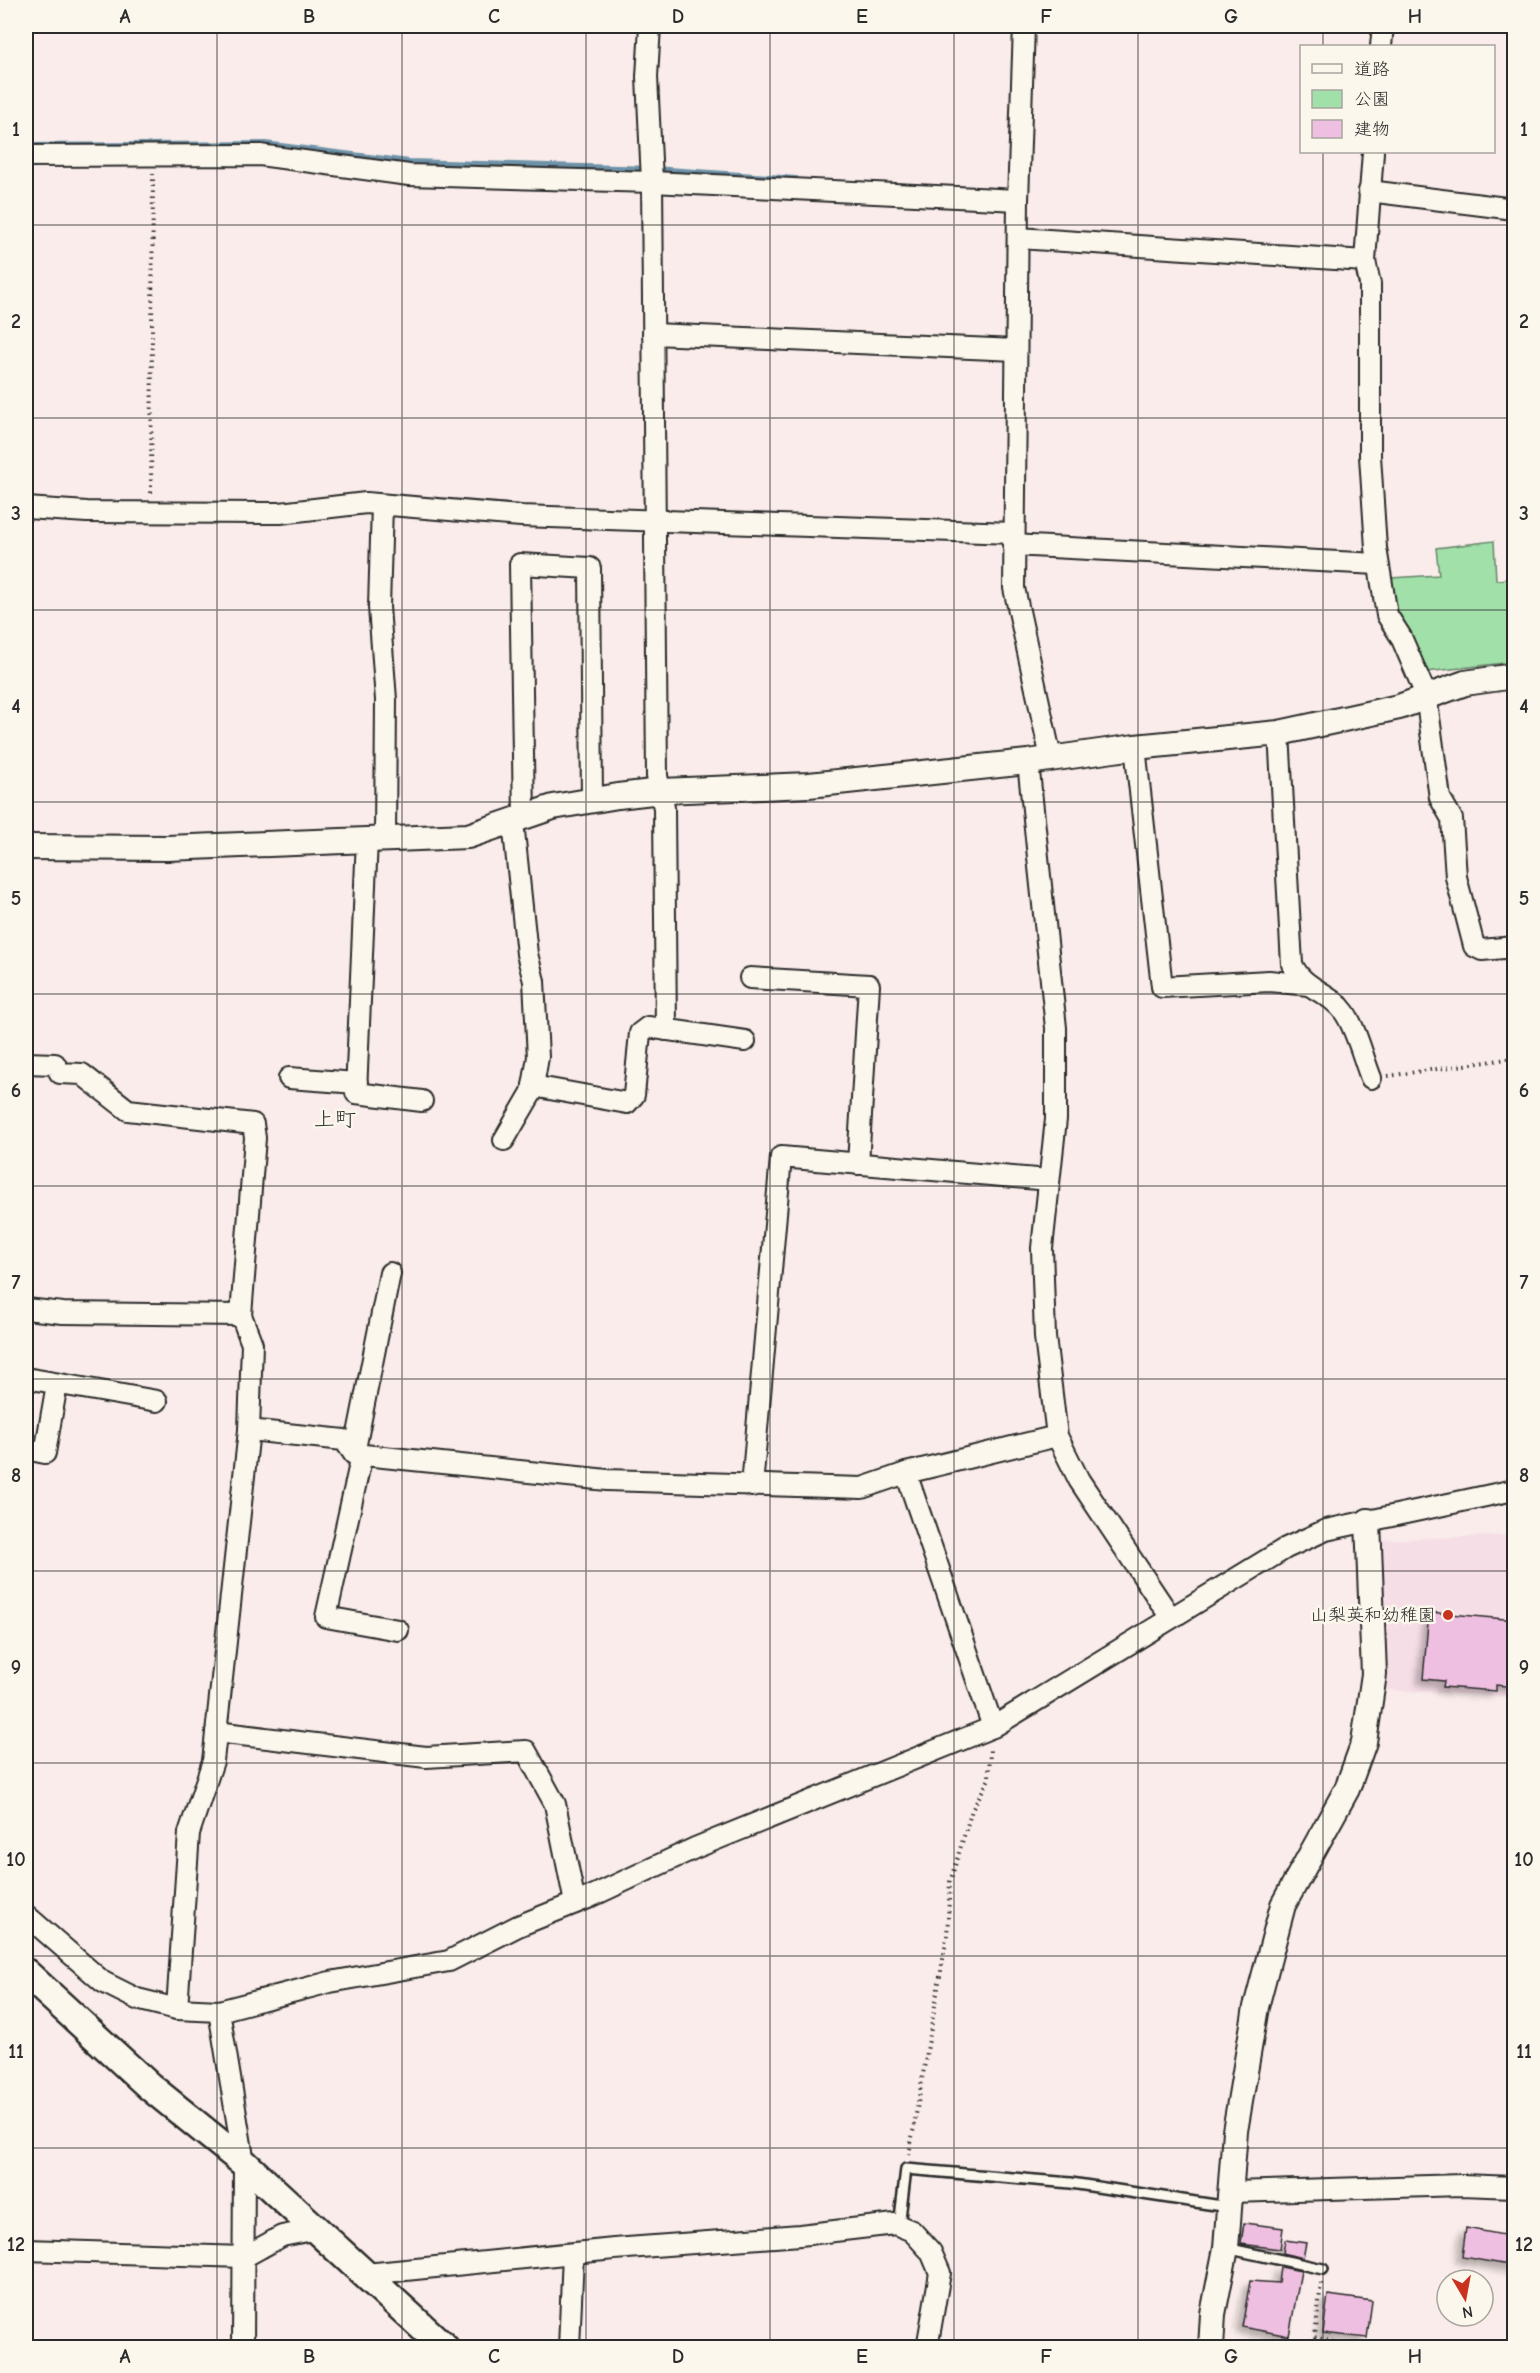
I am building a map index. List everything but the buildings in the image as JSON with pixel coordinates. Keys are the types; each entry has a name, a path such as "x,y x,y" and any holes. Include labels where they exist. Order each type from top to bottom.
{"main road":[{"path":"26,1973 149,2086 244,2163 445,2348"}],"street":[{"path":"650,26 647,77 651,176 657,776 664,808 666,1030"},
{"path":"1024,26 1018,200 1013,539 1014,588 1039,760 1056,1028 1056,1119 1041,1248 1045,1337 1057,1436 1079,1480 1171,1618"},
{"path":"1382,45 1383,26"},
{"path":"1372,153 1365,261 1370,284 1370,456 1378,564 1388,615 1401,637 1426,695 1440,798 1452,819 1456,877 1474,946 1482,950 1515,947"},
{"path":"26,156 260,155 409,175 651,176 1018,200"},
{"path":"1369,191 1515,209"},
{"path":"1018,238 1365,261"},
{"path":"653,334 1016,350"},
{"path":"26,508 280,513 366,503 521,516 1013,539 1378,564"},
{"path":"382,505 379,606 386,700 356,1093 422,1101"},
{"path":"504,1140 533,1086 538,1057 534,981 527,954 518,820 520,564 590,568 592,800"},
{"path":"26,847 167,848 468,836 554,807 661,791 809,785 1135,747 1279,733 1399,707 1426,695 1466,683 1515,676"},
{"path":"1279,733 1292,964 1299,979 1325,994 1345,1013 1371,1078"},
{"path":"1135,747 1162,987 1269,981 1309,985"},
{"path":"750,978 869,985 858,1164"},
{"path":"533,1086 627,1103 634,1095 640,1033 648,1027 746,1041"},
{"path":"26,1063 55,1064 60,1072 82,1074 128,1110 253,1124 255,1138 241,1315 252,1344 249,1430 213,1761 189,1833 177,2009"},
{"path":"289,1078 357,1083"},
{"path":"752,1485 781,1157 1049,1180"},
{"path":"390,1273 326,1617 398,1630"},
{"path":"26,1309 63,1313 241,1315"},
{"path":"26,1378 157,1401"},
{"path":"26,1449 45,1452 57,1384"},
{"path":"249,1430 344,1440 358,1454 607,1480 862,1488 906,1473 1057,1436"},
{"path":"906,1473 989,1728"},
{"path":"26,1915 103,1982 137,1999 177,2009 219,2011 330,1982 449,1960 518,1926 575,1903 695,1848 989,1728 1286,1548 1326,1530 1515,1490"},
{"path":"1211,2348 1214,2314 1226,2248 1235,2131 1256,2007 1283,1905 1347,1789 1364,1742 1374,1674 1368,1521"},
{"path":"216,1732 426,1756 526,1751 555,1804 575,1903"},
{"path":"219,2011 244,2163 243,2348"},
{"path":"1231,2200 1450,2186 1515,2187"},
{"path":"366,2274 800,2235 895,2224 912,2232 931,2252 940,2273 927,2348"},
{"path":"26,2250 244,2257 282,2236 317,2229"},
{"path":"569,2348 573,2254"}],"lane":[{"path":"899,2226 906,2169 1231,2200"},
{"path":"1226,2248 1323,2269"}],"path":[{"path":"151,512 153,156"},
{"path":"1371,1078 1515,1058"},
{"path":"906,2169 947,1936 950,1882 972,1810 989,1779 991,1752 989,1728"},
{"path":"1323,2269 1315,2337 1355,2348"}],"shaded area":[{"name":"山梨英和幼稚園","path":"1514,1535 1514,1697 1384,1690 1378,1540"}],"green space":[{"path":"1494,541 1496,580 1509,579 1513,662 1426,672 1394,606 1391,578 1439,575 1436,548"}],"waterway":[{"path":"26,146 265,144 409,162 654,169 796,179"}],"place":[{"name":"山梨英和幼稚園","path":"1448,1615"}],"district":[{"name":"上町","path":"335,1119"}]}
